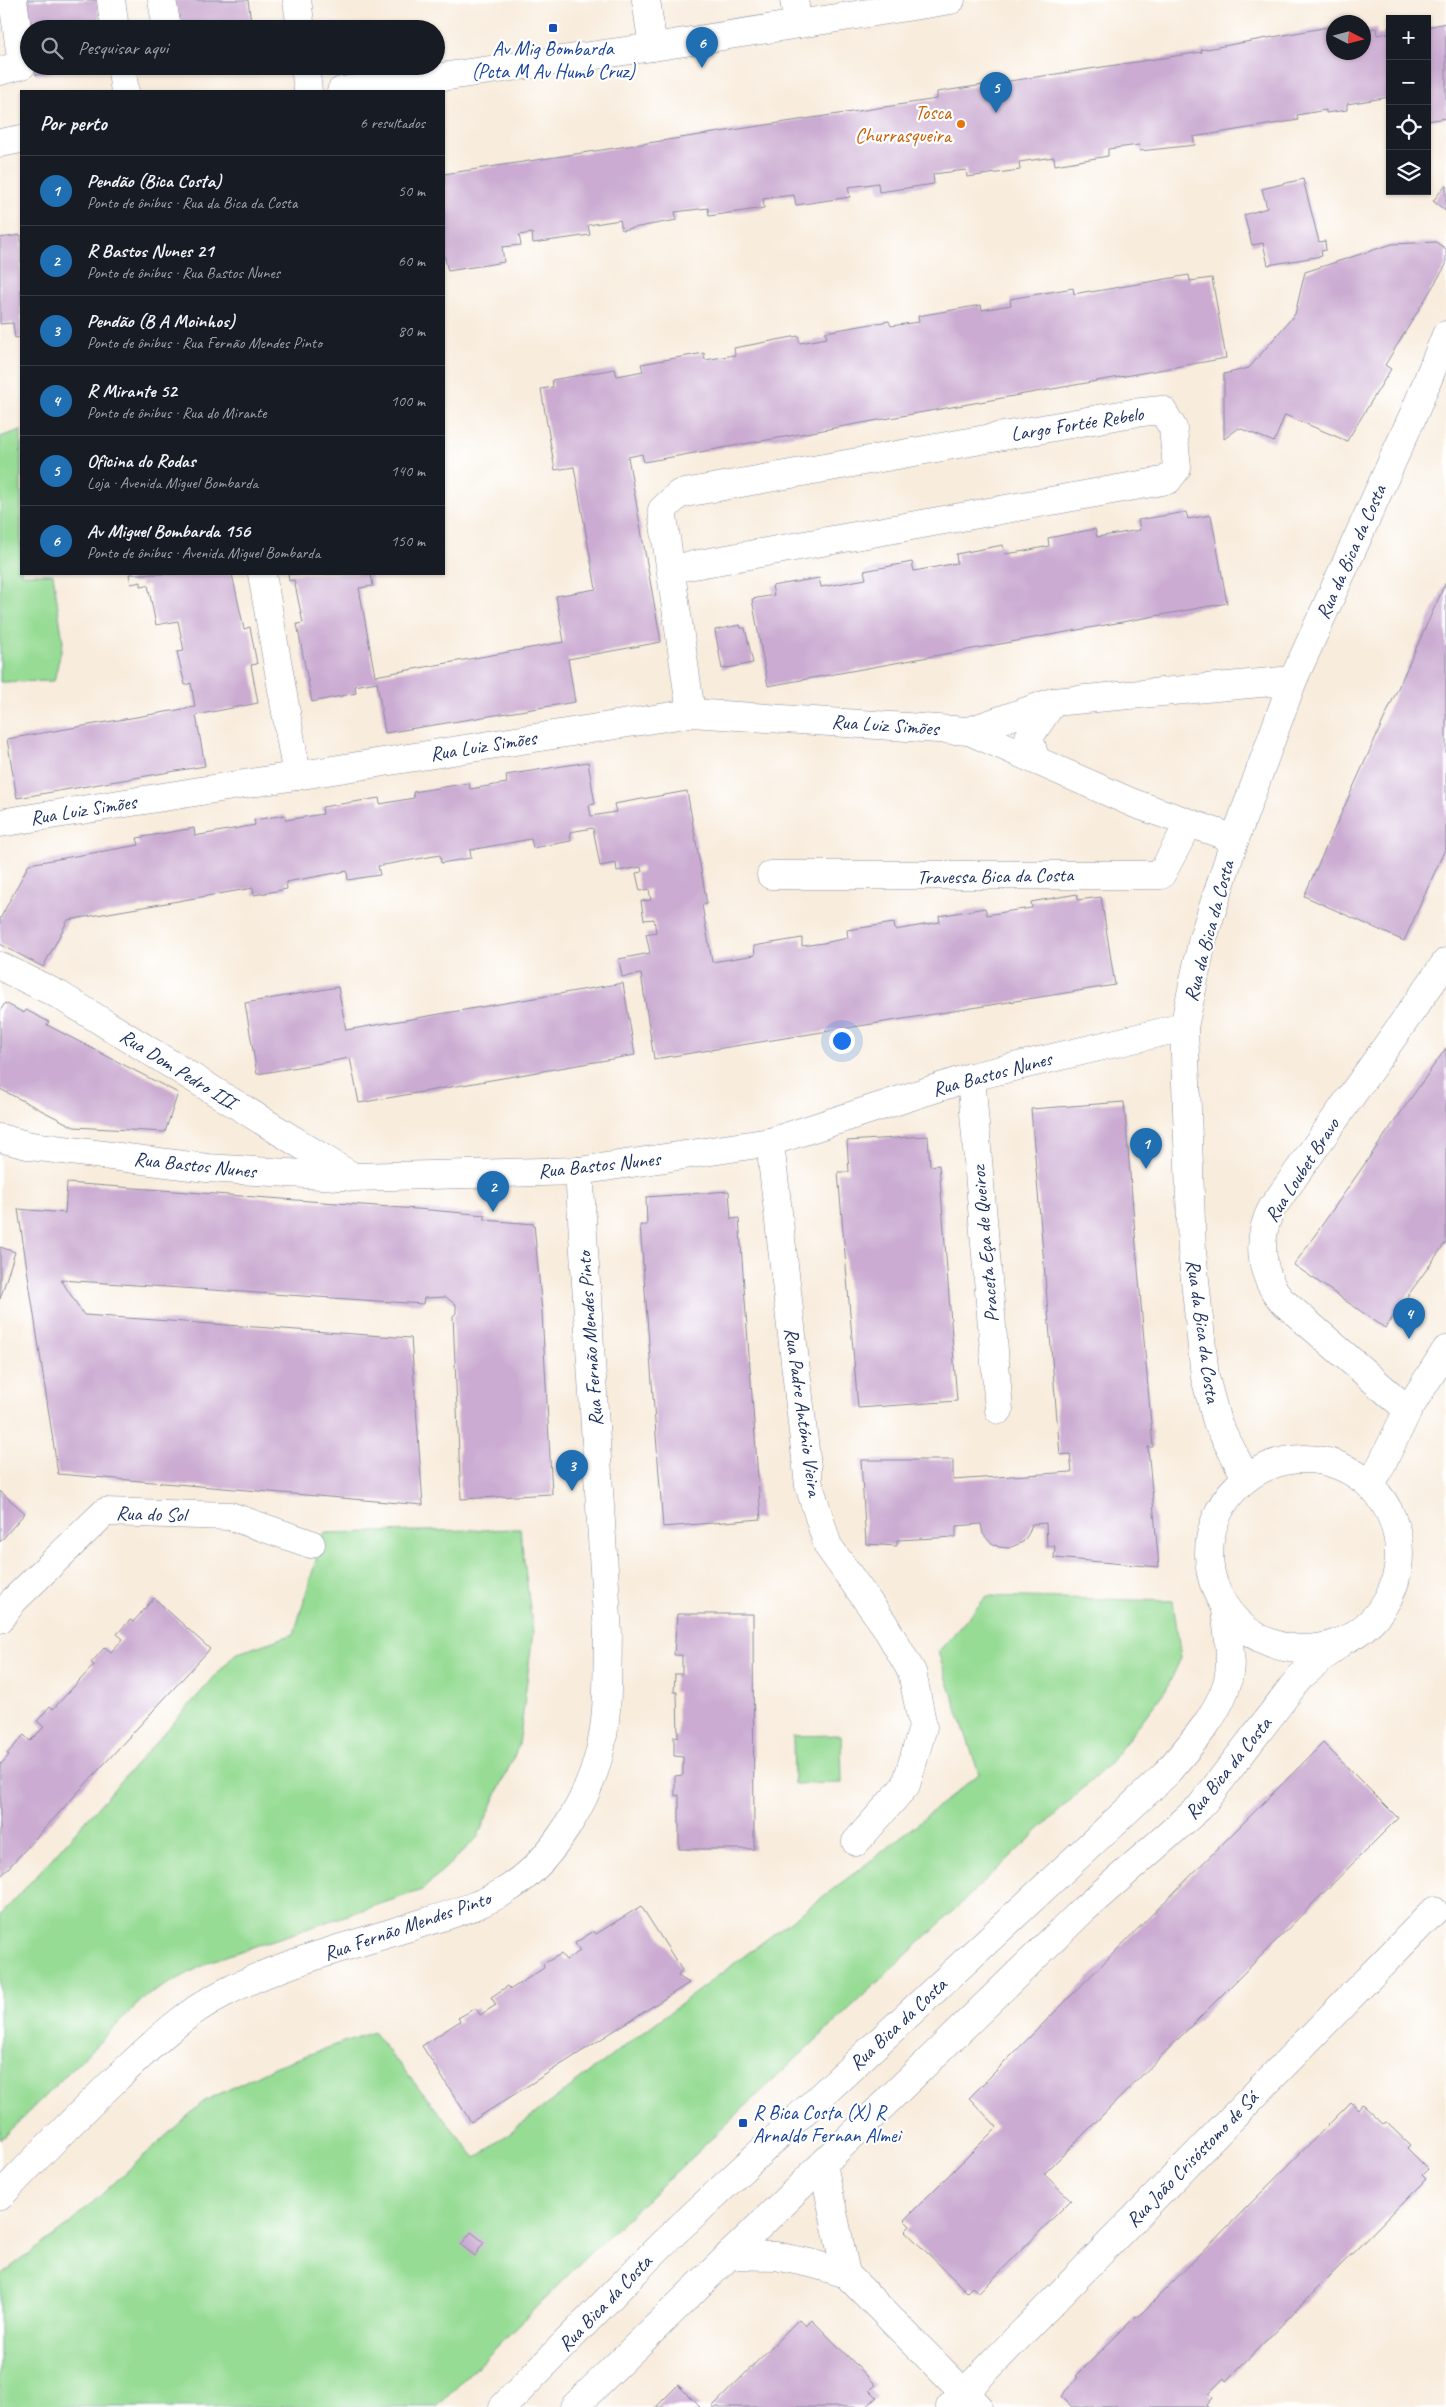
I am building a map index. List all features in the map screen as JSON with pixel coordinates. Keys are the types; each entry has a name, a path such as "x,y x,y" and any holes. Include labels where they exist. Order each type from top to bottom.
{"street":[{"path":"13,0 20,51"},
{"path":"111,0 114,20"},
{"path":"162,0 165,20"},
{"path":"297,0 300,20"},
{"path":"646,0 653,47"},
{"path":"348,90 653,47 796,12 951,0"},
{"path":"0,71 20,66"},
{"path":"122,75 125,90"},
{"path":"306,75 308,90"},
{"path":"0,143 20,139"},
{"name":"Rua da Bica da Costa","path":"1246,1478 1217,1422 1205,1377 1192,1251 1184,1027 1203,938 1235,839 1293,680 1414,411 1446,334"},
{"name":"Rua da Bica da Costa","path":"1414,411 1446,366"},
{"name":"Largo Fortée Rebelo","path":"670,569 1168,480 1177,468 1172,428 1162,410 1132,413 679,494 662,510 670,569 691,713"},
{"path":"262,575 297,776"},
{"name":"Rua Luiz Simões","path":"969,731 1053,702 1293,680"},
{"path":"1035,758 1029,737 1053,702"},
{"name":"Rua Luiz Simões","path":"0,823 691,713 969,731 1035,758 1133,803 1235,839"},
{"name":"Travessa Bica da Costa","path":"771,875 1161,875 1189,823"},
{"name":"Rua Loubet Bravo","path":"1408,1410 1282,1300 1268,1281 1262,1251 1266,1220 1272,1208 1446,962"},
{"name":"Rua Dom Pedro III","path":"0,966 59,995 354,1177"},
{"name":"Rua Bastos Nunes","path":"0,1138 31,1146 207,1168 354,1177 579,1171 770,1142 971,1077 1184,1027"},
{"name":"Praceta Eça de Queiroz","path":"971,1077 999,1410"},
{"name":"Rua Padre António Vieira","path":"770,1142 809,1485 828,1546 884,1624 912,1672 923,1727 906,1785 856,1842"},
{"name":"Rua Fernão Mendes Pinto","path":"0,2196 70,2124 159,2038 189,2014 221,1994 292,1964 461,1911 504,1892 535,1869 552,1849 585,1793 599,1755 606,1708 608,1634 579,1171"},
{"path":"1371,1486 1408,1410 1446,1350"},
{"path":"1296,1458 1324,1460 1349,1469 1371,1486 1390,1512 1400,1542 1398,1574 1386,1604 1365,1628 1338,1645 1307,1651 1276,1647 1247,1632 1225,1610 1212,1582 1208,1553 1213,1525 1225,1499 1246,1478 1269,1465 1296,1458"},
{"name":"Rua do Sol","path":"0,1619 14,1600 105,1512 230,1516 311,1544"},
{"name":"Rua Bica da Costa","path":"503,2407 660,2246 1164,1776 1208,1723 1226,1686 1230,1649 1225,1610"},
{"name":"Rua Bica da Costa","path":"574,2407 1083,1910 1200,1808 1300,1677 1338,1645"},
{"name":"Rua João Crisóstomo de Sá","path":"964,2402 1434,1911"},
{"path":"823,2164 846,2274"},
{"path":"729,2255 776,2256 814,2264 846,2274 964,2402"}],"green space":[{"path":"20,430 20,575 53,575 63,642 54,681 0,682 0,437"},
{"path":"520,1529 533,1632 519,1745 477,1838 422,1890 211,1961 146,1996 0,2140 0,1916 235,1654 294,1634 324,1533"},
{"path":"987,1596 1173,1601 1181,1658 1167,1688 1109,1764 591,2252 437,2407 0,2407 0,2275 68,2225 203,2102 276,2066 373,2032 476,2158 873,1859 979,1774 938,1652"},
{"path":"841,1735 842,1783 794,1784 793,1736"}],"building":[{"path":"18,0 97,0 100,20 26,20"},
{"path":"169,0 248,0 251,20 172,20"},
{"path":"1446,23 1446,118 1431,120 1431,60 1431,26"},
{"path":"1326,27 1326,60 1371,60 1371,29 1376,28 1377,35 1386,34 1386,98 1347,104 1347,110 1326,113 1326,110 1297,115 1298,120 1193,137 1195,145 1140,151 1139,145 1108,149 1108,156 1055,165 1054,157 1019,162 1020,170 967,177 966,170 933,174 934,184 879,192 878,183 848,187 850,197 796,205 794,195 776,197 763,199 764,208 709,216 708,208 675,212 677,220 622,230 620,220 588,225 590,235 533,243 532,233 519,235 521,245 502,247 504,262 448,271 445,259 445,174 937,99 937,92 1202,52 1201,50"},
{"path":"1303,179 1319,242 1325,241 1326,250 1321,251 1322,256 1268,265 1263,243 1252,245 1244,215 1267,208 1262,189"},
{"path":"1446,184 1446,211 1433,201"},
{"path":"20,235 20,337 15,338 13,323 0,324 0,238"},
{"path":"1436,242 1446,249 1446,265 1385,365 1391,369 1347,441 1285,415 1274,442 1239,428 1224,439 1224,374 1249,368 1295,314 1305,272 1392,244"},
{"path":"1189,275 1190,281 1212,278 1226,358 644,462 642,454 628,457 661,642 568,659 575,702 385,733 377,682 355,686 356,693 312,702 297,624 303,623 294,580 289,581 288,575 371,575 373,586 359,588 375,676 564,642 556,596 596,589 574,467 555,470 541,389 553,387 552,380 615,369 617,376 643,371 641,364 704,353 705,360 735,355 734,348 798,336 800,343 827,338 825,332 889,321 891,326 919,322 918,316 981,305 982,310 1011,305 1010,299 1073,288 1074,294"},
{"path":"1186,512 1188,519 1211,515 1227,603 768,686 752,599 774,595 772,586 819,578 821,587 866,579 864,571 912,562 914,571 957,563 956,554 1003,545 1005,554 1049,546 1048,538 1095,529 1097,537 1140,530 1138,520"},
{"path":"129,575 232,575 244,629 250,627 257,664 251,665 258,703 196,715 205,766 17,798 7,739 195,707 191,683 185,685 177,652 184,651 178,621 156,625 148,585 141,586 141,582 131,584"},
{"path":"1446,582 1446,847 1404,941 1304,896"},
{"path":"740,625 741,628 745,628 753,663 722,669 715,630"},
{"path":"588,762 595,804 589,805 591,816 616,812 614,804 687,791 707,904 702,905 712,962 755,955 754,946 802,938 802,946 823,943 848,938 847,930 894,923 895,930 940,922 939,916 985,908 987,915 1032,908 1031,902 1077,894 1078,900 1101,897 1115,985 654,1059 641,974 622,977 619,959 650,953 646,934 656,932 654,919 644,920 641,901 651,900 649,889 640,891 636,873 642,872 641,867 617,871 616,863 600,866 593,828 570,832 571,841 533,848 531,839 470,850 471,858 441,863 440,855 378,866 380,875 348,880 347,871 286,882 287,889 254,895 253,888 68,920 43,967 0,944 0,919 29,864 139,845 137,838 194,828 195,836 255,825 254,820 285,815 286,820 323,814 322,807 379,798 380,804 414,798 413,792 469,783 470,789 507,783 506,775"},
{"path":"623,983 635,1055 359,1103 350,1058 257,1074 245,1003 338,987 346,1030"},
{"path":"5,1003 24,1013 26,1010 49,1022 47,1025 178,1093 165,1132 74,1127 0,1089 0,1011"},
{"path":"1446,1048 1446,1242 1385,1328 1294,1265"},
{"path":"1124,1102 1153,1447 1148,1447 1159,1567 1054,1558 1055,1546 1047,1546 1046,1523 1032,1524 1023,1542 1009,1548 999,1547 990,1542 983,1534 981,1524 956,1526 956,1537 897,1540 897,1546 866,1544 861,1460 953,1460 953,1480 1072,1472 1070,1454 1060,1455 1031,1109"},
{"path":"928,1136 930,1166 939,1165 957,1401 858,1408 838,1172 849,1172 847,1141"},
{"path":"67,1183 430,1210 485,1215 485,1220 534,1224 542,1312 552,1494 461,1499 453,1316 456,1313 456,1305 446,1297 424,1298 423,1304 61,1280 84,1315 411,1338 423,1505 58,1474 18,1209 65,1213"},
{"path":"729,1191 731,1219 739,1218 761,1519 663,1527 640,1225 647,1225 646,1197"},
{"path":"0,1247 15,1252 0,1299"},
{"path":"0,1491 25,1513 0,1542"},
{"path":"154,1598 210,1649 0,1877 0,1765 24,1735 30,1741 44,1727 37,1721 50,1706 53,1709 94,1665 91,1663 105,1647 111,1652 123,1639 117,1634 130,1620 133,1622"},
{"path":"677,1614 753,1614 754,1849 679,1849 679,1795 675,1796 675,1776 683,1775 683,1757 674,1756 674,1736 678,1737 677,1692 674,1692 675,1674 682,1674 682,1655 674,1655"},
{"path":"1323,1743 1398,1818 1044,2174 1071,2200 979,2293 972,2287 967,2292 905,2231 910,2226 904,2220 997,2127 969,2098"},
{"path":"641,1906 682,1970 678,1976 689,1983 471,2122 422,2046 460,2021 458,2018 476,2008 480,2015 496,2005 491,1997 508,1986 511,1989 544,1968 543,1964 561,1954 566,1960 580,1951 575,1943 594,1931 596,1934"},
{"path":"1351,2102 1358,2109 1362,2104 1383,2124 1386,2122 1410,2145 1407,2148 1428,2169 1422,2175 1426,2179 1226,2381 1224,2378 1208,2394 1212,2398 1206,2405 1208,2407 1072,2407 1061,2396 1078,2377 1076,2376 1136,2316 1137,2318"},
{"path":"471,2232 484,2242 475,2256 461,2245"},
{"path":"799,2319 806,2326 812,2320 876,2385 870,2390 877,2397 866,2407 712,2407"},
{"path":"678,2385 700,2407 656,2407"}],"place":[{"name":"Av Mig Bombarda (Pcta M Av Humb Cruz)","path":"553,28"},
{"name":"Av Miguel Bombarda 156","path":"702,68"},
{"name":"Oficina do Rodas","path":"996,113"},
{"name":"Tosca Churrasqueira","path":"961,124"},
{"name":"Pendão (Bica Costa)","path":"1146,1169"},
{"name":"R Bastos Nunes 21","path":"493,1212"},
{"name":"R Mirante 52","path":"1409,1339"},
{"name":"Pendão (B A Moinhos)","path":"572,1491"},
{"name":"R Bica Costa (X) R Arnaldo Fernan Almei","path":"743,2123"}]}
